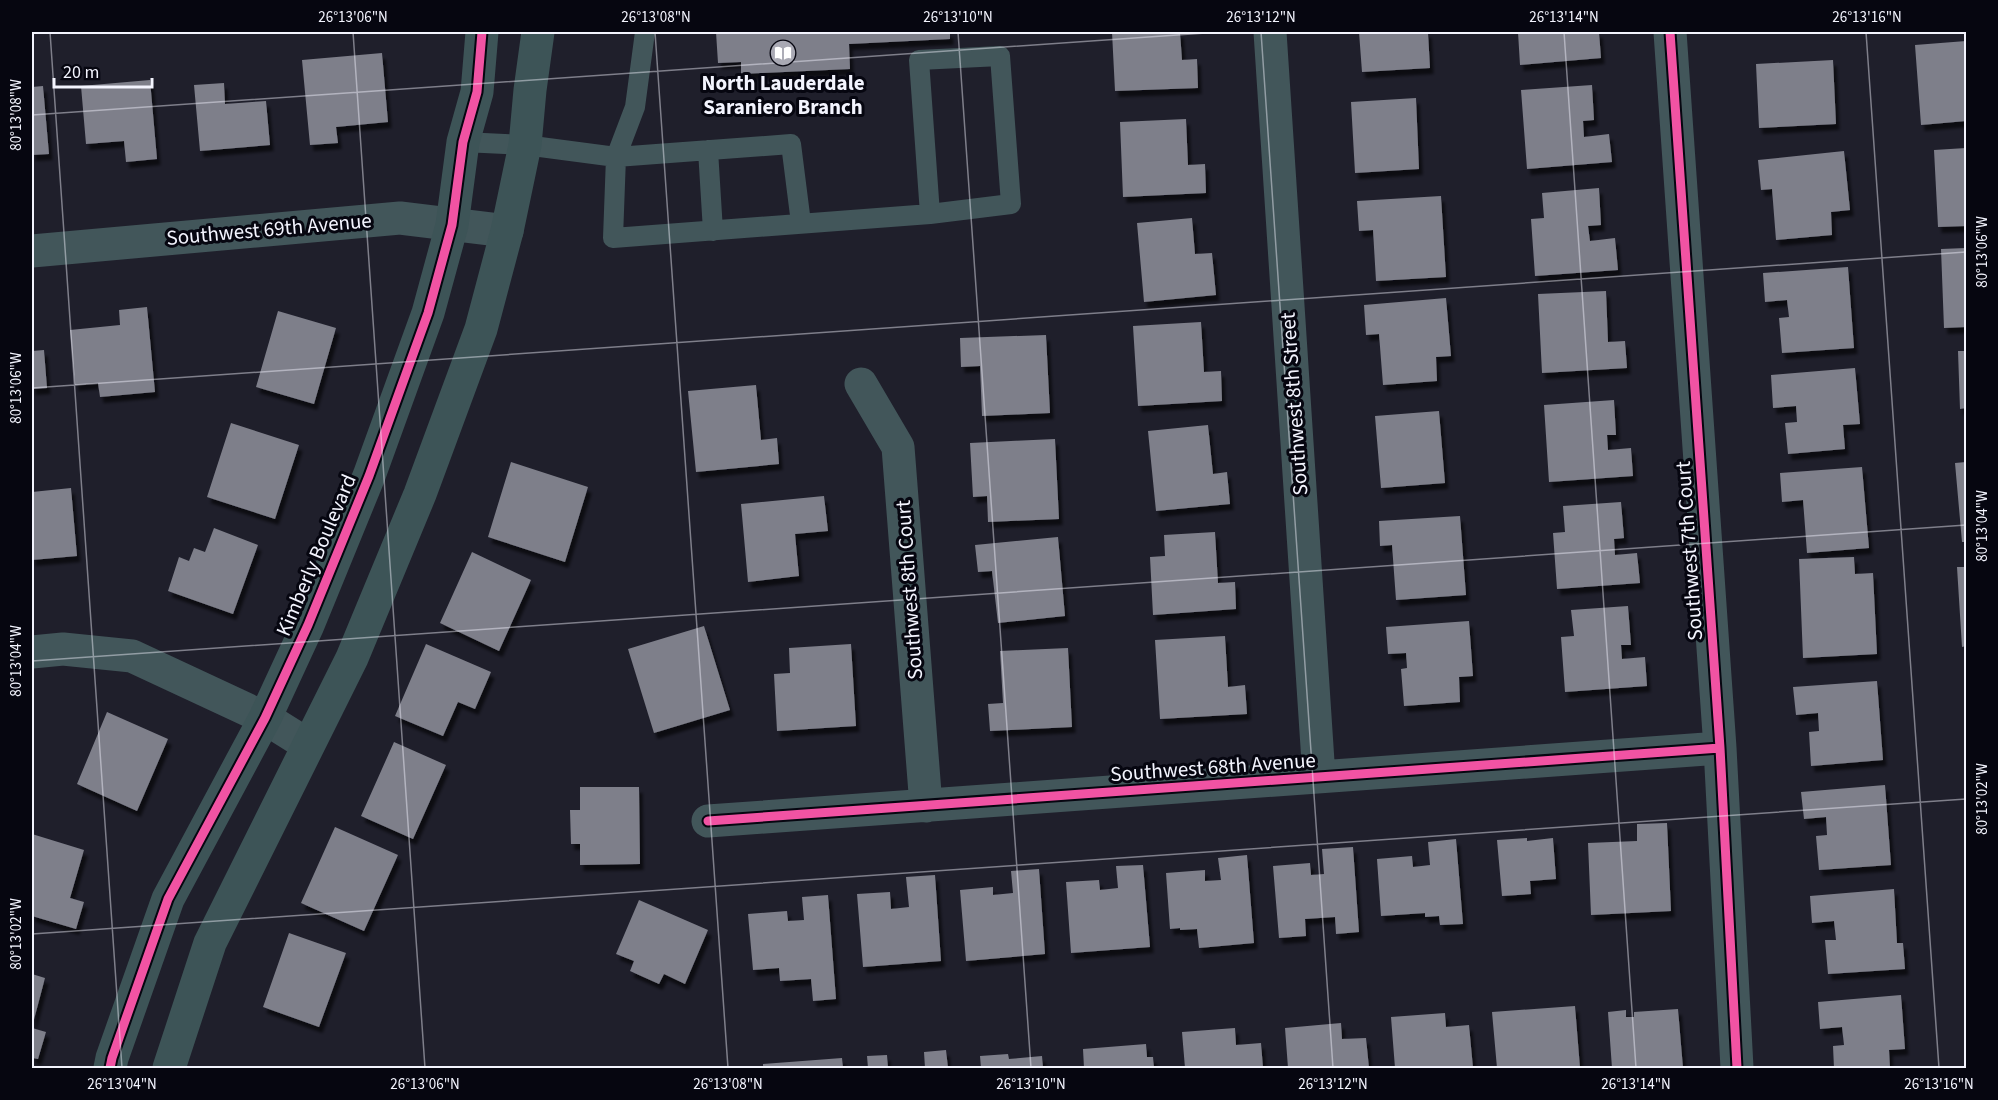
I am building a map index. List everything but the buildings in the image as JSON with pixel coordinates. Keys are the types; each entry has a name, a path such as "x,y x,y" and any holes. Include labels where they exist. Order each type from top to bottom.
{"street":[{"name":"Kimberly Boulevard","path":"110,1068 168,899 265,718 308,625 369,476 428,313 452,225 463,142 477,92 482,32"},
{"path":"169,1068 210,943 352,658 420,494 481,329 507,231 525,145 538,32"},
{"name":"Southwest 8th Street","path":"1270,32 1318,777"},
{"name":"Southwest 7th Court","path":"1670,32 1720,748 1737,1068"},
{"name":"Southwest 69th Avenue","path":"32,251 400,218 507,231"},
{"name":"Southwest 8th Court","path":"861,384 898,447 926,806"},
{"path":"32,652 63,649 132,656 265,718 308,745"},
{"name":"Southwest 68th Avenue","path":"708,821 1720,748"}],"lane":[{"path":"645,32 635,107 616,157 613,238 930,214 1011,204 1000,56 919,60 930,214"},
{"path":"463,142 525,145 616,157 791,144 801,223"},
{"path":"708,150 713,231"}],"cycle path":[{"path":"110,1068 168,899 265,718 308,625 369,476 428,313 452,225 463,142 477,92 482,32"},
{"path":"1670,32 1720,748 1737,1068"},
{"path":"708,821 1720,748"}],"place":[{"name":"North Lauderdale Saraniero Branch","path":"783,53"}]}
